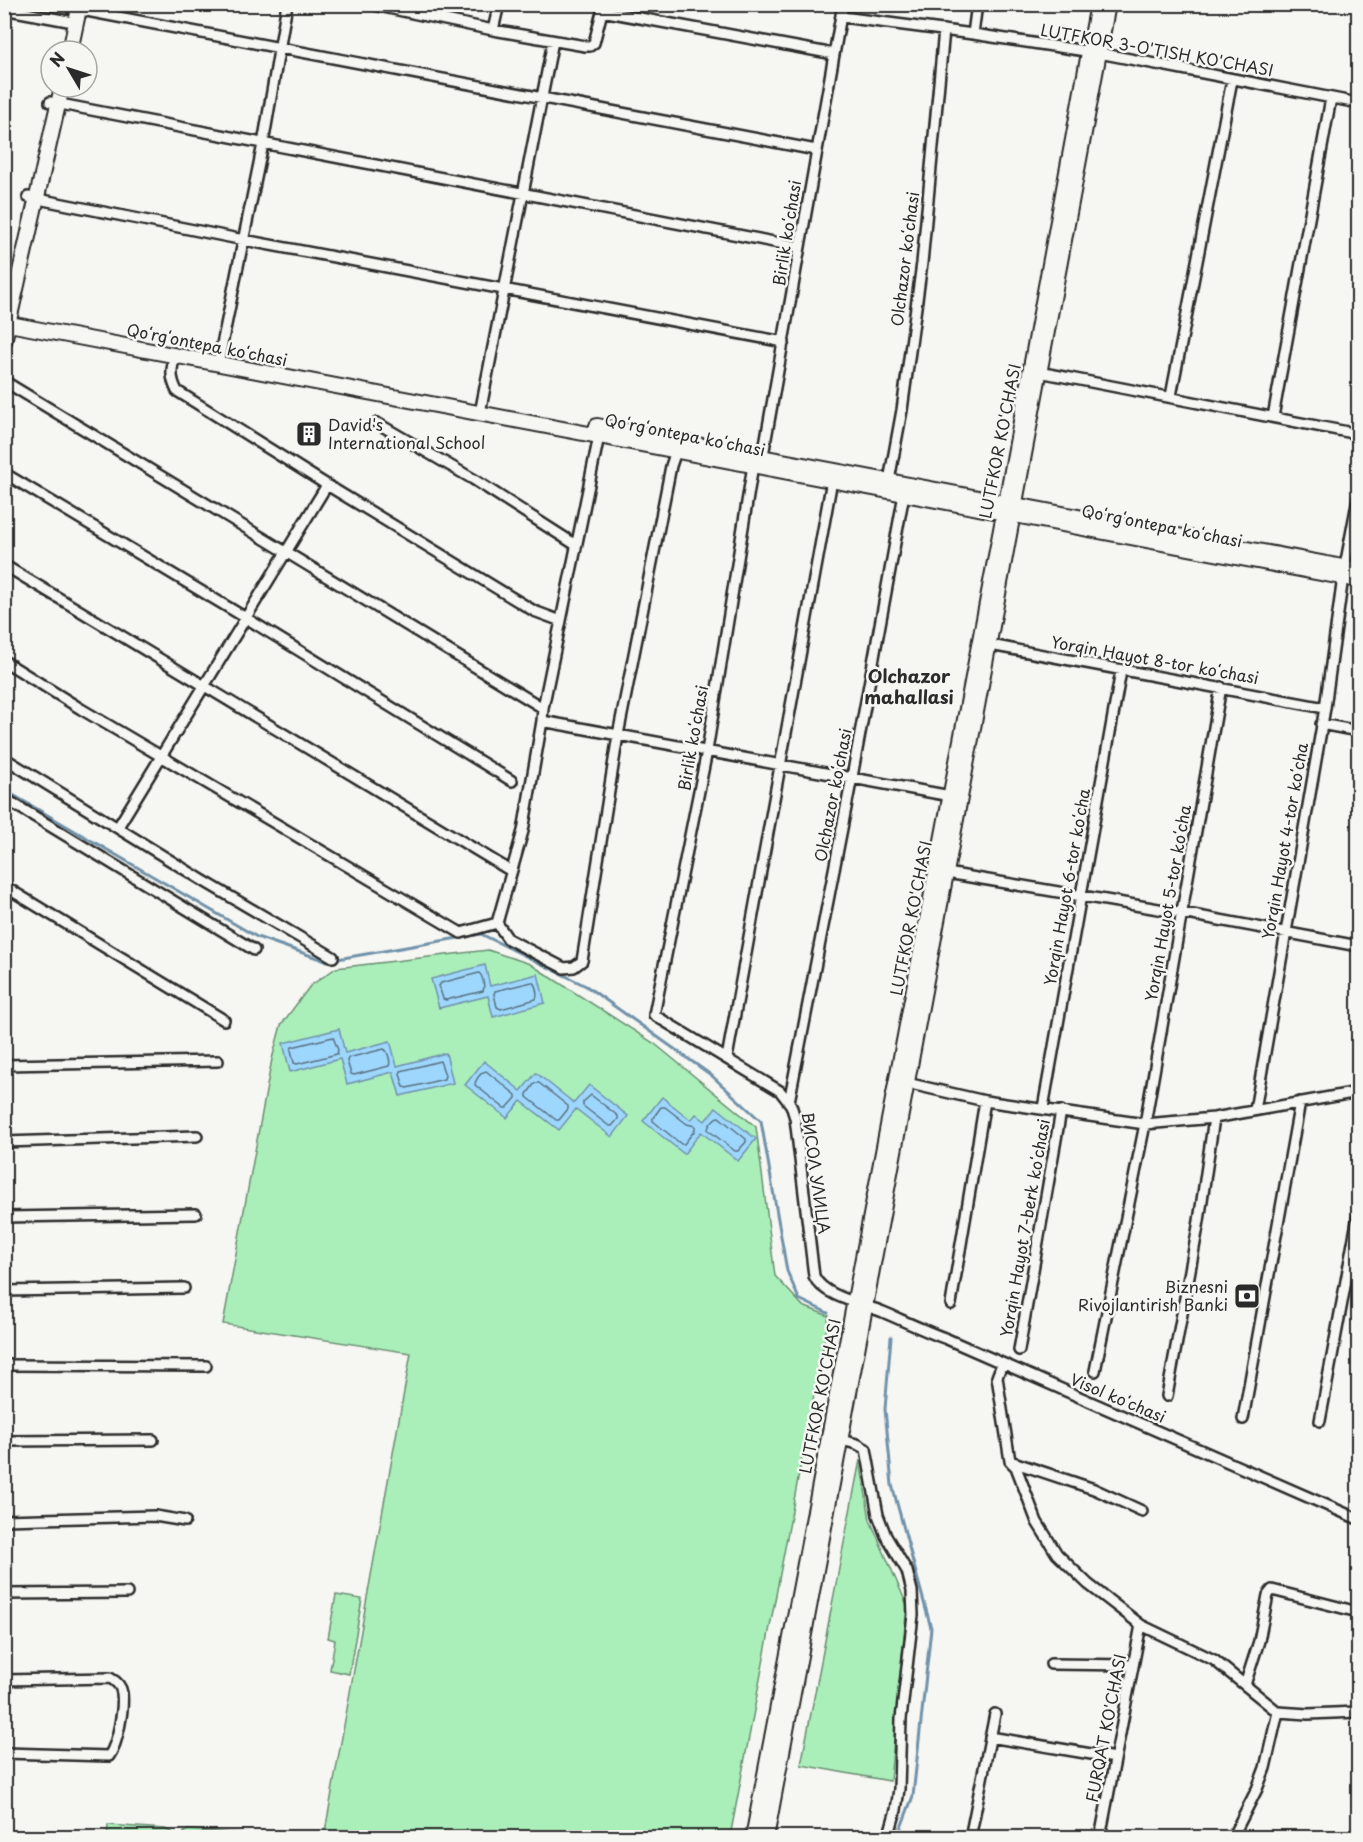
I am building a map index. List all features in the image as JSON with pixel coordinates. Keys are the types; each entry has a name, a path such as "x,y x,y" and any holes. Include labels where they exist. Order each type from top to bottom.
{"main road":[{"name":"LUTFKOR KO'CHASI","path":"753,1838 860,1304 942,873 1094,52 1098,4"},
{"name":"LUTFKOR KO'CHASI","path":"1094,52 1108,4"},
{"path":"65,39 74,9"},
{"path":"71,39 74,9"},
{"path":"54,99 54,103"},
{"path":"4,342 7,316 56,99"},
{"name":"Qoʻrgʻontepa koʻchasi","path":"7,316 175,356 219,359"},
{"name":"Qoʻrgʻontepa koʻchasi","path":"7,316 759,463 1349,571 1359,580"},
{"name":"Qoʻrgʻontepa koʻchasi","path":"481,409 599,436 759,463 832,480 888,486 904,494 1010,509"},
{"name":"LUTFKOR KO'CHASI","path":"766,1838 841,1440 860,1304"}],"street":[{"path":"219,359 244,240 287,4"},
{"path":"369,4 399,7 493,30 590,46 596,37 603,8 834,54"},
{"path":"493,30 499,4"},
{"name":"Birlik koʻchasi","path":"654,1015 707,751 759,463 784,342 843,4"},
{"path":"973,33 977,4"},
{"path":"4,9 74,9 816,150"},
{"name":"LUTFKOR 3-O'TISH KO'CHASI","path":"842,17 973,33 1094,52 1359,103"},
{"name":"Olchazor koʻchasi","path":"888,486 902,410 922,263 944,30"},
{"path":"481,409 553,41"},
{"path":"1171,396 1232,80"},
{"path":"1273,417 1331,98"},
{"path":"54,103 800,247"},
{"path":"33,198 784,342"},
{"path":"175,356 171,380 177,390 327,485 534,611 561,621"},
{"path":"1035,372 1171,396 1359,434"},
{"path":"4,381 543,708"},
{"path":"377,423 473,479 576,545"},
{"path":"599,436 543,708 523,831 497,922 508,939 564,968 574,967 582,961 618,735 676,450"},
{"path":"4,473 512,781"},
{"path":"727,1058 832,480"},
{"path":"118,827 327,485"},
{"name":"Olchazor koʻchasi","path":"789,1102 904,494"},
{"name":"Yorqin Hayot 4-tor koʻcha","path":"1255,1110 1284,933 1349,571 1359,498"},
{"path":"4,565 511,871"},
{"name":"Yorqin Hayot 8-tor koʻchasi","path":"985,644 1325,708"},
{"path":"4,661 461,933 497,922"},
{"name":"Yorqin Hayot 6-tor koʻcha","path":"1043,1108 1121,671"},
{"name":"Yorqin Hayot 5-tor koʻcha","path":"1095,1371 1145,1124 1221,687"},
{"path":"542,721 956,797"},
{"path":"1321,724 1359,731"},
{"path":"4,758 202,880 333,957"},
{"path":"4,798 254,950"},
{"path":"942,873 1080,895 1359,946"},
{"path":"4,886 224,1020"},
{"name":"ВИСОЛ УЛИЦА","path":"654,1015 780,1091 789,1102 795,1118 814,1276 816,1281 824,1287 860,1304"},
{"path":"4,1065 218,1061"},
{"path":"902,1082 985,1101 1145,1124 1214,1118 1359,1092"},
{"path":"951,1304 985,1101"},
{"path":"1243,1419 1300,1102"},
{"name":"Yorqin Hayot 7-berk koʻchasi","path":"1019,1350 1061,1111"},
{"path":"1167,1396 1214,1118"},
{"path":"4,1142 198,1136"},
{"path":"4,1217 196,1214"},
{"path":"1320,1421 1359,1216"},
{"path":"1347,1284 1359,1287"},
{"path":"4,1291 184,1288"},
{"name":"Visol koʻchasi","path":"860,1304 1359,1519"},
{"path":"1002,1364 997,1377 1010,1461 1016,1467 1037,1522 1058,1554 1088,1584 1142,1625 1214,1660 1278,1712 1308,1714 1359,1712"},
{"path":"4,1365 206,1366"},
{"path":"4,1441 153,1440"},
{"path":"841,1440 866,1449 878,1515 886,1536 907,1571 912,1591 913,1615 901,1719 899,1789 888,1838"},
{"path":"1010,1461 1083,1485 1142,1511"},
{"path":"4,1520 155,1516 185,1521"},
{"path":"1245,1685 1259,1641 1268,1595 1272,1590 1359,1612"},
{"path":"4,1594 127,1593"},
{"name":"FURQAT KO'CHASI","path":"1100,1838 1142,1625"},
{"path":"1051,1664 1134,1665"},
{"path":"4,1680 110,1678 119,1684 122,1692 117,1740 110,1756 4,1753"},
{"path":"1232,1838 1257,1789 1278,1712"},
{"path":"970,1838 995,1714"},
{"path":"990,1737 1115,1758"}],"green space":[{"path":"488,950 530,964 655,1044 756,1127 775,1276 803,1306 829,1316 730,1837 324,1837 411,1353 223,1324 272,1059 281,1025 310,986 336,968"},
{"path":"860,1460 870,1520 907,1605 890,1781 801,1765"},
{"path":"336,1595 362,1599 349,1674 330,1670 335,1640 328,1638"},
{"path":"108,1825 165,1829 171,1832 172,1837 107,1837"},
{"path":"188,1830 275,1836 277,1837 182,1837"}],"water":[{"path":"485,965 490,986 538,974 545,1003 493,1017 488,996 439,1008 431,979"},
{"path":"339,1029 345,1053 390,1041 397,1066 446,1053 453,1083 400,1096 393,1072 347,1084 340,1059 290,1072 283,1043"},
{"path":"484,1061 521,1091 536,1073 574,1103 589,1085 628,1116 612,1137 576,1109 559,1130 521,1101 507,1118 465,1085"},
{"path":"662,1097 691,1120 696,1114 705,1121 716,1107 756,1139 738,1161 701,1132 684,1154 643,1121"}],"waterway":[{"path":"8,792 257,937 326,961 481,934 586,986 711,1075 761,1121 787,1271 799,1299 828,1313"},
{"path":"891,1337 885,1409 892,1485 931,1628 913,1796 897,1838"}],"place":[{"name":"David's International School","path":"309,434"},
{"name":"Biznesni Rivojlantirish Banki","path":"1247,1296"}],"district":[{"name":"Olchazor mahallasi","path":"909,687"}]}
